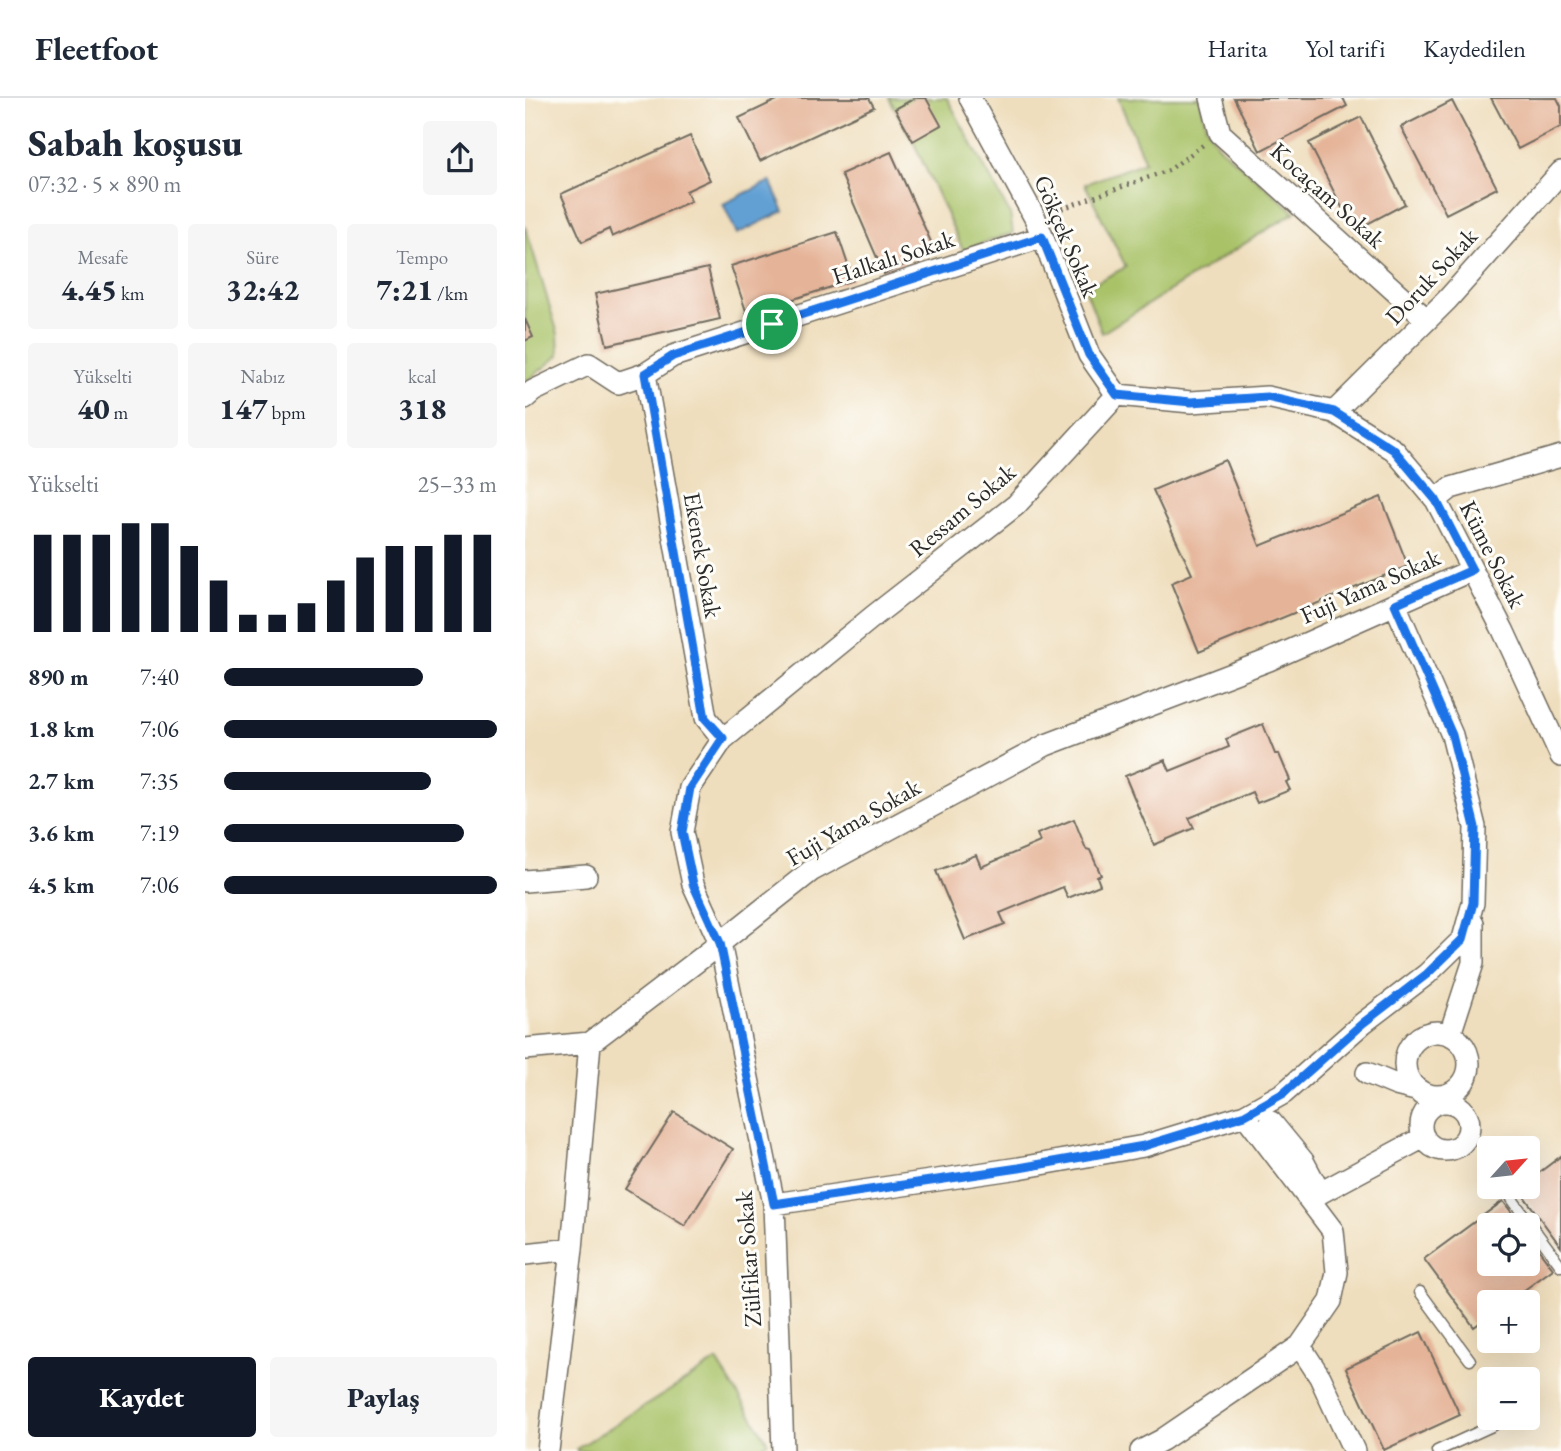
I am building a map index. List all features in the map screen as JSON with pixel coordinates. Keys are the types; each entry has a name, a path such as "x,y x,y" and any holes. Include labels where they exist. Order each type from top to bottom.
{"street":[{"name":"Gökçek Sokak","path":"970,98 1039,228 1089,355 1117,395"},
{"path":"1211,98 1220,133"},
{"name":"Kocaçam Sokak","path":"1220,133 1427,320"},
{"name":"Doruk Sokak","path":"1334,412 1447,300 1561,172"},
{"name":"Halkalı Sokak","path":"645,374 673,356 1039,228"},
{"path":"525,398 533,391 589,364 618,383 645,374"},
{"name":"Ekenek Sokak","path":"645,374 705,718 723,738"},
{"path":"1117,395 1191,402 1267,397 1334,412"},
{"name":"Ressam Sokak","path":"720,943 693,884 682,832 690,788 723,738 1017,505 1117,395"},
{"name":"Küme Sokak","path":"1334,412 1394,450 1436,500 1503,630 1561,756"},
{"path":"1436,500 1451,488 1561,456"},
{"name":"Fuji Yama Sokak","path":"590,1043 811,871 1046,746 1269,660 1472,570"},
{"path":"1395,604 1452,735 1475,827 1473,963 1450,1034"},
{"path":"525,881 586,876"},
{"path":"774,1204 1019,1168 1144,1146 1245,1115 1284,1093 1363,1023 1427,974 1463,939 1473,903"},
{"name":"Zülfikar Sokak","path":"720,943 774,1204 783,1451"},
{"path":"1367,1073 1396,1084 1425,1100 1458,1106 1468,1118 1468,1134 1464,1141 1451,1150 1435,1148 1424,1137 1421,1129 1425,1100 1430,1095 1451,1094 1466,1079 1469,1058 1465,1048 1450,1034 1439,1032 1419,1037 1411,1044 1407,1054 1407,1075 1425,1100"},
{"path":"525,1049 590,1043 572,1249 548,1451"},
{"path":"1245,1115 1315,1197"},
{"path":"1141,1451 1162,1440 1300,1346 1331,1301 1337,1272 1333,1231 1315,1197 1303,1161 1271,1122"},
{"path":"1315,1197 1424,1137"},
{"path":"525,1254 572,1249"},
{"path":"1300,1346 1320,1377 1354,1451"}],"lane":[{"path":"1512,1199 1561,1266"},
{"path":"1420,1292 1470,1360"},
{"path":"1437,1451 1483,1430"}],"path":[{"path":"1039,228 1169,170 1220,133"}],"green space":[{"path":"889,98 947,98 1010,214 1013,233 963,250 913,141"},
{"path":"1118,98 1200,98 1206,126 1218,146 1295,212 1102,333 1085,288 1126,267 1085,184 1145,162"},
{"path":"525,225 558,334 559,355 525,383"},
{"path":"717,1361 768,1442 754,1451 577,1451 576,1449"}],"water":[{"path":"770,181 784,211 737,234 723,204"}],"building":[{"path":"781,98 869,98 874,107 760,161 739,118"},
{"path":"915,98 926,98 941,125 913,141 895,109"},
{"path":"1234,98 1343,98 1347,106 1260,151"},
{"path":"1491,98 1557,98 1561,106 1561,127 1518,149"},
{"path":"1452,101 1497,188 1446,214 1401,127"},
{"path":"1361,117 1405,204 1354,231 1309,143"},
{"path":"690,136 710,180 686,191 691,201 612,237 609,229 582,242 561,194"},
{"path":"891,152 935,251 884,274 841,174"},
{"path":"837,232 853,280 747,314 731,266"},
{"path":"708,268 720,319 607,345 595,294"},
{"path":"525,319 533,337 525,341"},
{"path":"1225,460 1260,546 1381,497 1408,566 1199,652 1171,583 1192,574 1153,490"},
{"path":"1263,724 1275,754 1279,754 1290,780 1286,782 1290,790 1257,803 1252,792 1189,818 1194,828 1154,845 1125,776 1165,760 1170,771 1229,747 1226,739"},
{"path":"1074,819 1086,849 1090,850 1101,875 1097,877 1100,885 1068,898 1063,887 1000,913 1005,924 965,940 936,871 976,855 981,867 1040,842 1037,834"},
{"path":"674,1112 733,1149 685,1226 625,1189"},
{"path":"1561,1156 1561,1247 1540,1218 1540,1213 1536,1213 1526,1199 1540,1199 1540,1172"},
{"path":"1503,1201 1512,1213 1487,1213"},
{"path":"1477,1220 1477,1276 1540,1276 1540,1251 1553,1269 1524,1290 1477,1290 1477,1325 1474,1327 1424,1259"},
{"path":"1421,1332 1460,1415 1384,1450 1346,1368"}],"route":[{"path":"1042,237 1089,355 1117,395 1191,402 1267,397 1334,412 1394,450 1436,500 1472,570 1395,604 1452,735 1475,827 1473,903 1463,939 1427,974 1363,1023 1284,1093 1245,1115 1144,1146 1019,1168 774,1204 720,943 693,884 682,832 690,788 723,738 705,718 645,374 673,356 772,324 1042,237"}]}
